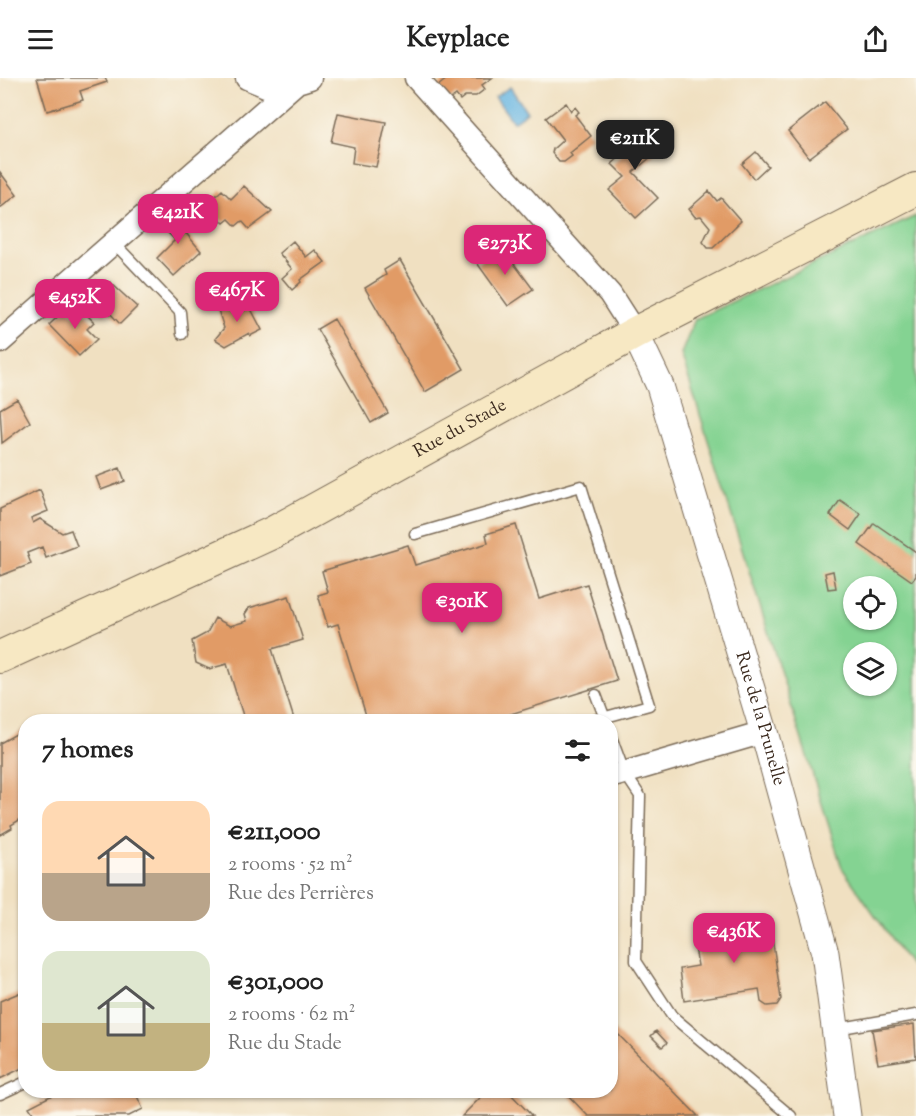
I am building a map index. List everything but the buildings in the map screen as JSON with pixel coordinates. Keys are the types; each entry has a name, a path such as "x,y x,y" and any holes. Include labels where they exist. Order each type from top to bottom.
{"main road":[{"name":"Rue du Stade","path":"0,657 274,532 635,333 916,189"}],"street":[{"path":"247,78 266,86 304,80"},
{"path":"416,78 610,294 635,333"},
{"path":"0,342 304,80"},
{"name":"Rue de la Prunelle","path":"635,333 660,386 764,732 825,953 848,1116"},
{"path":"618,774 764,732"}],"lane":[{"path":"114,243 180,312 182,334"},
{"path":"415,534 581,486 649,705 618,715"},
{"path":"596,695 603,714"},
{"path":"618,775 640,796 636,961 672,1016 791,1116"},
{"path":"835,1029 916,1015"},
{"path":"0,1094 18,1086"}],"green space":[{"path":"916,216 916,974 842,868 681,354 695,319"}],"water":[{"path":"510,87 527,112 513,122 495,97"}]}
